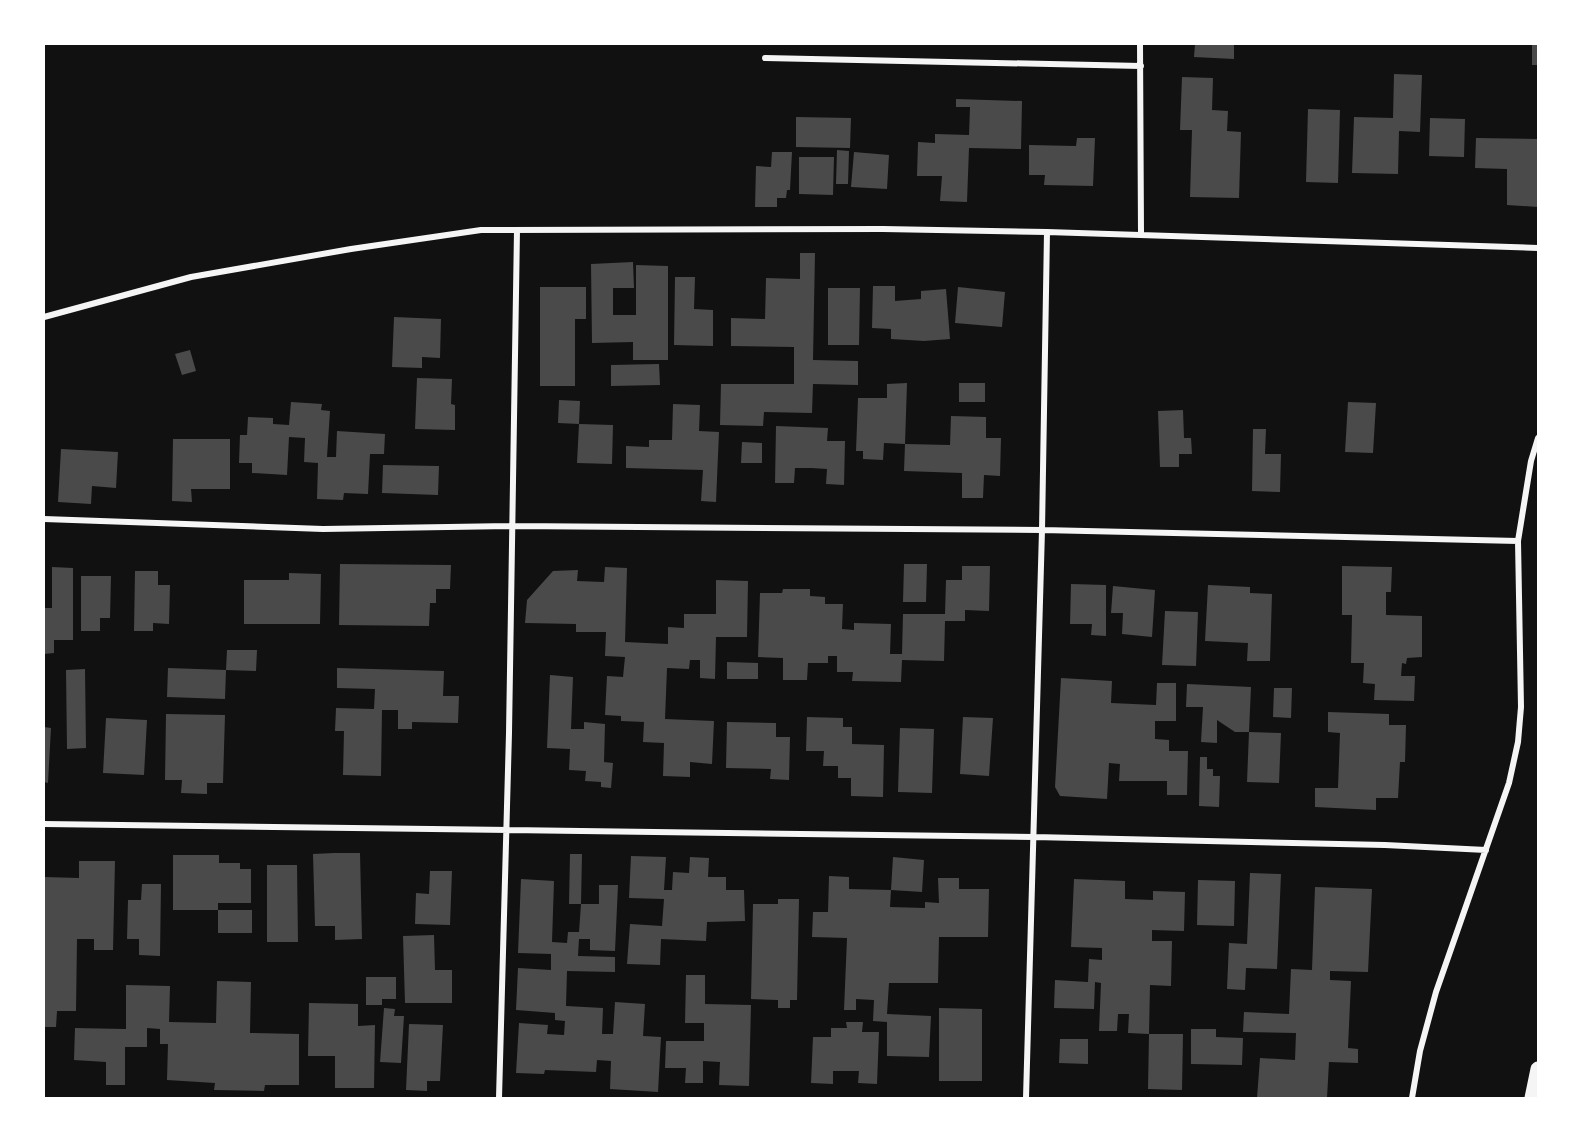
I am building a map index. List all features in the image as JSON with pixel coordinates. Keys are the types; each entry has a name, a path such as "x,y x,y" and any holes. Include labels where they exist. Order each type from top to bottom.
{"main road":[{"path":"1532,1098 1539,1069"}],"street":[{"path":"1140,44 1141,234"},
{"path":"765,58 1141,66"},
{"path":"44,317 191,277 351,249 481,230 1047,231 1539,248"},
{"path":"499,1098 513,526 517,230"},
{"path":"1026,1098 1042,530 1047,231"},
{"path":"1412,1098 1420,1051 1436,992 1509,783 1518,742 1521,707 1518,541 1531,461 1539,438"},
{"path":"44,519 323,529 513,526 1042,530 1518,541"},
{"path":"44,824 506,832 1034,837 1385,845 1486,850"}],"building":[{"path":"1195,44 1234,44 1234,59 1194,57"},
{"path":"1532,44 1538,44 1538,65 1532,65"},
{"path":"1394,74 1422,75 1420,132 1399,131 1398,174 1352,173 1354,117 1393,118"},
{"path":"1182,77 1213,78 1212,110 1228,111 1227,131 1241,132 1239,198 1190,197 1192,130 1180,130"},
{"path":"956,99 1022,101 1021,149 969,148 967,202 940,201 942,176 917,176 918,142 935,143 935,134 969,135 970,107 956,107"},
{"path":"1308,109 1340,110 1338,183 1306,182"},
{"path":"796,117 851,118 850,148 796,147"},
{"path":"1430,118 1465,119 1464,157 1429,156"},
{"path":"1077,138 1095,138 1093,186 1044,185 1045,175 1029,175 1029,145 1076,146"},
{"path":"1476,138 1538,139 1538,207 1507,205 1507,169 1475,168"},
{"path":"837,150 849,151 848,184 836,184"},
{"path":"772,152 792,152 790,190 787,190 786,198 777,198 777,207 755,207 756,166 771,167"},
{"path":"854,152 889,155 887,189 851,187"},
{"path":"799,157 834,157 833,195 799,194"},
{"path":"800,253 815,253 813,360 858,361 858,385 813,384 812,413 764,412 763,426 720,425 721,384 794,384 794,347 731,346 731,318 765,319 766,278 800,279"},
{"path":"633,262 634,288 613,288 613,315 636,315 636,265 668,266 668,360 633,360 633,342 592,343 591,264"},
{"path":"675,277 695,277 694,309 713,310 713,346 674,345"},
{"path":"873,286 895,286 895,301 921,299 921,291 946,289 950,339 924,341 891,339 891,329 872,328"},
{"path":"540,287 586,287 586,319 575,319 575,386 540,386"},
{"path":"958,287 1005,292 1002,327 955,323"},
{"path":"828,288 860,288 859,345 828,345"},
{"path":"394,317 441,319 440,358 422,357 422,368 392,367"},
{"path":"190,350 196,371 182,375 175,354"},
{"path":"659,364 660,385 611,386 611,365"},
{"path":"417,378 452,379 451,404 455,405 455,430 415,429"},
{"path":"907,383 905,444 884,443 883,460 863,459 863,451 856,451 858,398 887,398 887,384"},
{"path":"959,383 985,383 985,402 959,402"},
{"path":"559,400 580,401 579,424 558,423"},
{"path":"291,402 322,404 321,410 330,411 327,457 336,457 337,431 385,434 384,454 370,454 368,494 344,493 343,500 317,499 318,463 304,462 305,438 289,437 287,475 252,473 252,463 239,463 240,435 247,435 248,417 273,418 273,424 289,425"},
{"path":"1348,402 1376,403 1373,453 1345,452"},
{"path":"673,404 700,405 699,431 719,432 716,502 701,501 703,470 626,468 626,446 649,447 649,440 672,440"},
{"path":"1183,410 1184,438 1191,438 1192,454 1179,454 1179,467 1160,467 1158,411"},
{"path":"951,416 986,417 986,438 1001,438 1000,476 984,475 983,498 962,498 962,473 904,471 905,444 950,445"},
{"path":"579,424 613,425 612,464 577,463"},
{"path":"776,426 828,428 827,441 845,441 844,485 826,484 827,469 811,468 795,468 794,483 775,483"},
{"path":"1253,429 1266,429 1265,454 1281,454 1280,492 1252,491"},
{"path":"173,439 230,439 230,489 191,489 192,502 172,501"},
{"path":"742,442 762,443 762,463 741,463"},
{"path":"61,449 118,452 116,488 92,486 91,504 58,502"},
{"path":"383,465 439,466 438,495 382,493"},
{"path":"340,564 451,565 450,589 436,589 436,603 430,603 429,626 339,625"},
{"path":"904,564 927,564 926,602 903,602"},
{"path":"962,566 990,566 989,611 965,610 965,621 945,621 944,661 902,660 901,682 852,681 853,672 837,672 837,656 828,656 828,663 808,663 807,680 783,680 783,658 758,657 760,593 782,593 783,589 810,589 810,596 825,597 825,604 843,604 842,629 854,630 854,623 891,624 890,654 902,654 903,614 945,614 946,580 962,580"},
{"path":"1342,566 1392,567 1391,592 1386,592 1386,615 1422,616 1422,657 1407,658 1406,664 1402,663 1401,676 1415,676 1414,701 1374,700 1375,684 1363,683 1364,663 1351,663 1352,615 1342,615"},
{"path":"52,567 73,568 73,640 54,640 54,653 44,654 44,608 52,608"},
{"path":"605,567 627,568 625,642 668,644 668,627 684,628 684,614 716,614 716,580 748,581 747,637 716,637 715,679 700,678 700,660 690,660 689,669 667,668 665,719 714,721 712,764 690,762 690,777 663,776 664,743 643,742 644,722 621,721 621,716 605,715 607,676 623,677 625,657 605,656 606,632 576,632 576,624 525,623 527,600 553,571 578,570 577,581 604,582"},
{"path":"135,571 158,571 158,585 170,585 169,624 153,623 153,631 134,631"},
{"path":"289,573 321,574 320,624 244,624 244,580 289,580"},
{"path":"81,576 111,576 110,618 100,618 100,631 81,631"},
{"path":"1071,584 1106,585 1106,636 1091,635 1092,624 1070,624"},
{"path":"1208,585 1250,587 1250,593 1272,594 1270,661 1247,661 1248,643 1205,641"},
{"path":"1113,586 1155,590 1152,637 1122,634 1123,613 1111,613"},
{"path":"1165,611 1198,612 1196,666 1162,665"},
{"path":"227,650 257,650 256,671 226,670"},
{"path":"727,662 758,663 758,679 727,679"},
{"path":"168,668 226,670 225,699 167,697"},
{"path":"337,668 444,671 443,696 459,696 458,723 412,722 412,729 398,729 398,710 382,710 381,776 343,775 344,731 335,731 336,708 374,709 375,689 337,688"},
{"path":"85,669 86,748 67,749 66,670"},
{"path":"550,675 573,677 571,729 584,729 584,722 605,724 604,762 613,763 611,788 601,787 601,782 585,781 586,771 569,770 570,749 547,748"},
{"path":"1061,678 1112,681 1111,703 1156,705 1157,683 1176,683 1176,721 1155,721 1155,739 1169,740 1169,751 1188,751 1187,795 1167,795 1167,781 1119,781 1120,764 1109,763 1107,799 1060,796 1055,787"},
{"path":"1187,684 1251,687 1249,732 1235,732 1217,720 1217,743 1201,742 1203,707 1186,707"},
{"path":"1274,688 1292,688 1291,718 1273,717"},
{"path":"1328,712 1389,714 1389,725 1406,725 1405,762 1400,762 1398,798 1376,798 1376,810 1315,807 1315,788 1338,788 1340,733 1328,732"},
{"path":"166,714 225,715 223,783 207,783 207,794 181,793 182,780 165,780"},
{"path":"807,717 843,718 843,727 852,727 852,744 884,745 883,797 851,796 851,778 838,778 838,766 823,766 824,751 806,751"},
{"path":"963,717 993,718 989,776 960,774"},
{"path":"106,718 147,720 144,775 103,773"},
{"path":"727,722 776,723 776,737 790,737 789,780 770,779 771,769 726,768"},
{"path":"44,727 51,728 48,783 44,782"},
{"path":"900,728 934,729 932,793 898,792"},
{"path":"1249,732 1281,733 1279,783 1247,782"},
{"path":"1200,757 1207,757 1207,769 1213,769 1213,776 1220,776 1219,807 1199,806"},
{"path":"360,853 362,939 335,940 335,926 315,926 313,854"},
{"path":"570,854 582,854 581,904 569,904"},
{"path":"173,855 219,855 219,863 240,863 240,869 251,869 251,903 218,903 218,910 173,910"},
{"path":"631,856 666,857 664,890 672,890 673,872 689,873 690,857 709,858 708,877 726,877 726,890 744,890 745,921 707,922 706,941 661,939 660,965 627,964 630,924 662,926 664,899 629,898"},
{"path":"893,857 924,860 922,892 891,890"},
{"path":"79,861 115,861 113,950 94,950 94,939 77,939 76,1011 57,1011 56,1027 44,1027 44,877 79,878"},
{"path":"267,865 297,865 298,942 267,942"},
{"path":"430,871 452,871 450,925 415,924 416,893 429,894"},
{"path":"1250,873 1281,874 1277,969 1246,968 1245,990 1227,989 1229,943 1247,944"},
{"path":"829,876 849,877 849,889 891,890 890,907 925,908 925,902 939,903 938,878 959,878 959,889 989,889 988,937 939,937 938,983 889,983 887,1014 931,1016 929,1057 887,1056 887,1022 873,1021 874,1000 856,999 856,1010 844,1010 847,938 812,937 813,912 828,912"},
{"path":"521,879 554,881 552,942 567,943 568,932 579,932 581,904 599,904 599,885 618,885 615,951 590,950 590,939 579,939 578,956 615,957 615,972 567,971 566,1006 603,1008 602,1034 613,1034 615,1002 645,1004 643,1036 661,1037 658,1092 610,1089 611,1061 597,1060 596,1072 545,1070 544,1074 516,1073 519,1023 548,1025 547,1034 564,1035 565,1021 555,1020 555,1013 516,1010 518,968 551,970 551,954 518,953"},
{"path":"1074,879 1125,881 1125,899 1153,900 1153,891 1185,892 1184,931 1152,930 1152,941 1172,941 1171,986 1150,985 1149,1034 1128,1033 1129,1014 1118,1014 1117,1031 1099,1031 1101,983 1095,982 1094,1009 1054,1008 1055,980 1088,982 1089,959 1102,960 1102,948 1071,947"},
{"path":"1198,880 1235,881 1234,926 1197,925"},
{"path":"142,884 161,884 160,956 139,955 139,939 127,939 128,900 141,900"},
{"path":"1315,887 1372,889 1368,972 1330,971 1330,980 1351,981 1348,1048 1358,1049 1358,1063 1329,1062 1327,1098 1257,1098 1260,1058 1295,1060 1296,1033 1243,1032 1244,1012 1289,1014 1291,969 1312,970"},
{"path":"778,899 799,899 797,1000 790,1000 790,1008 778,1008 778,1000 751,999 753,904 778,904"},
{"path":"218,910 252,910 252,933 218,933"},
{"path":"434,935 435,970 452,970 452,1003 405,1003 403,936"},
{"path":"686,975 705,975 705,1004 751,1005 749,1086 719,1085 720,1062 703,1061 703,1083 685,1083 686,1068 665,1068 666,1041 704,1041 704,1023 685,1023"},
{"path":"366,977 396,977 396,999 382,999 382,1005 366,1005"},
{"path":"217,981 251,982 250,1033 299,1034 299,1085 265,1085 264,1091 214,1090 215,1083 167,1080 168,1044 160,1044 160,1029 147,1028 147,1047 125,1047 125,1085 106,1085 106,1062 74,1060 75,1028 126,1029 126,985 170,986 169,1022 216,1023"},
{"path":"309,1003 358,1004 358,1026 375,1025 374,1088 335,1088 335,1056 308,1056"},
{"path":"384,1008 395,1009 394,1016 404,1016 401,1063 380,1062"},
{"path":"939,1008 982,1009 982,1081 939,1081"},
{"path":"846,1022 863,1022 862,1032 879,1032 877,1084 858,1083 859,1071 833,1071 833,1084 811,1083 813,1037 831,1037 831,1028 847,1028"},
{"path":"409,1024 443,1025 440,1081 427,1081 427,1091 406,1090"},
{"path":"1191,1029 1216,1029 1216,1037 1243,1038 1242,1065 1191,1064"},
{"path":"1149,1034 1183,1034 1182,1090 1148,1089"},
{"path":"1060,1039 1088,1039 1088,1064 1059,1063"}]}
